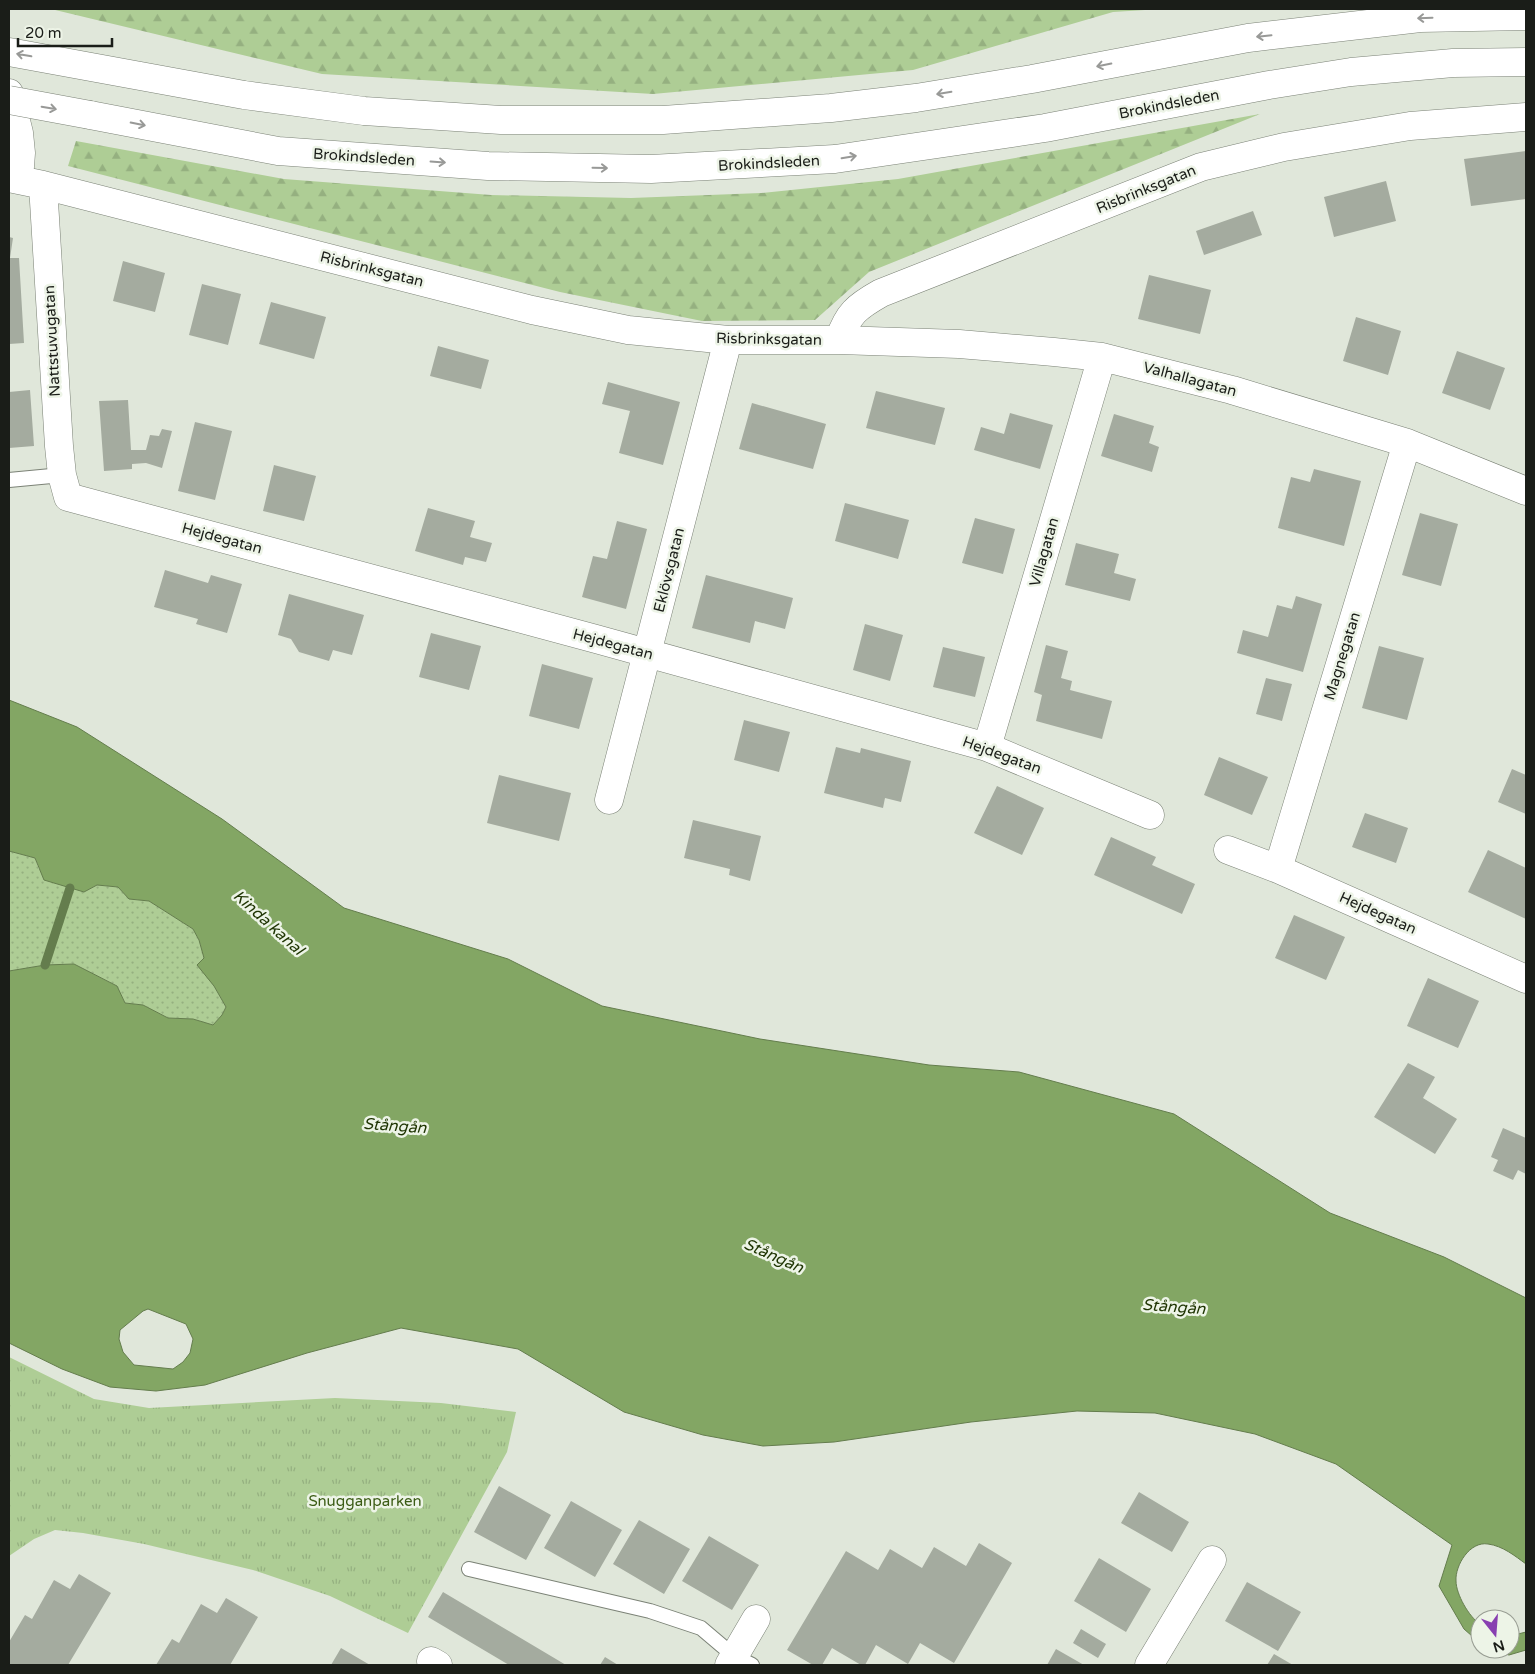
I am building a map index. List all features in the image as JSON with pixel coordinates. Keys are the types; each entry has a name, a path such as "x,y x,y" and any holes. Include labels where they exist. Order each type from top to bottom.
{"street":[{"path":"9,52 244,96 364,111 501,120 663,120 831,108 916,98 1032,79 1248,38 1420,18 1526,16"},
{"name":"Brokindsleden","path":"9,100 278,150 488,166 651,169 835,159 1045,128 1269,85 1342,74 1453,63 1526,62"},
{"name":"Nattstuvugatan","path":"9,93 19,133 65,486"},
{"name":"Risbrinksgatan","path":"24,181 532,310 628,330 728,340 838,340 850,315 865,302 881,293 1201,167 1284,147 1402,127 1526,117"},
{"name":"Eklövsgatan","path":"609,800 728,340"},
{"name":"Valhallagatan","path":"838,340 959,344 1102,357 1232,390 1407,444 1526,491"},
{"name":"Villagatan","path":"987,747 1102,357"},
{"name":"Magnegatan","path":"1278,869 1407,444"},
{"name":"Hejdegatan","path":"65,486 648,653 987,747 1150,815"},
{"name":"Hejdegatan","path":"1228,850 1278,869 1526,979"},
{"path":"1149,1665 1212,1560"},
{"path":"738,1662 756,1619"}],"lane":[{"path":"9,480 65,486"},
{"path":"469,1570 650,1611 701,1628 738,1662"}],"green space":[{"path":"51,9 1161,9 1113,12 913,70 653,94 322,74"},
{"path":"1260,114 869,272 815,320 702,321 560,292 68,166 76,141 284,179 491,195 631,198 761,193 898,179"},
{"path":"9,851 35,858 39,869 84,892 97,885 118,887 129,899 149,901 193,929 199,940 214,986 226,1007 222,1015 213,1025 193,1019 168,1018 143,1005 125,1003 117,986 74,964 45,965 9,971"},
{"name":"Snugganparken","path":"9,1357 94,1399 149,1408 335,1398 441,1403 516,1412 507,1452 408,1633 330,1596 253,1570 144,1544 55,1530 34,1539 9,1556"}],"water":[{"path":"9,700 77,727 222,819 344,908 508,959 602,1006 760,1039 929,1065 1019,1072 1174,1114 1330,1213 1444,1257 1526,1298 1526,1564 1504,1549 1488,1544 1475,1546 1465,1555 1458,1568 1456,1581 1461,1598 1470,1614 1470,1634 1464,1629 1439,1586 1452,1545 1336,1464 1255,1434 1155,1413 1077,1411 971,1422 834,1442 763,1446 703,1435 624,1412 518,1349 401,1328 307,1353 205,1385 156,1391 110,1387 62,1369 9,1343 9,971 45,965 74,964 117,986 125,1003 143,1005 168,1018 193,1019 213,1025 226,1007 214,986 197,965 204,958 199,940 193,929 149,901 129,899 118,887 97,885 84,892 44,880 35,858 9,851","holes":["148,1309 186,1324 193,1339 190,1353 183,1362 173,1369 134,1365 123,1352 119,1339 120,1330"]},
{"path":"1526,1632 1526,1650 1520,1652 1520,1634"}],"building":[{"path":"1526,151 1526,199 1471,206 1464,159"},
{"path":"1386,181 1396,221 1334,237 1324,197"},
{"path":"1253,211 1262,235 1204,255 1196,231"},
{"path":"9,237 13,238 10,258 19,258 24,343 9,344"},
{"path":"123,261 165,273 155,312 113,301"},
{"path":"1149,275 1211,290 1200,334 1138,319"},
{"path":"202,284 241,294 228,345 189,335"},
{"path":"271,302 326,317 314,359 259,344"},
{"path":"1356,317 1401,331 1388,375 1343,361"},
{"path":"438,346 489,360 481,389 430,376"},
{"path":"1457,351 1505,368 1490,410 1442,393"},
{"path":"608,382 680,402 663,465 619,453 630,411 602,404"},
{"path":"30,390 34,446 9,448 9,392"},
{"path":"876,391 945,408 935,445 866,428"},
{"path":"128,400 131,450 146,450 150,435 159,436 162,429 172,431 162,468 146,463 132,464 132,469 104,471 99,401"},
{"path":"752,403 826,424 813,469 739,449"},
{"path":"1010,413 1053,425 1040,469 974,450 981,427 1004,434"},
{"path":"1114,414 1154,426 1149,443 1159,447 1152,472 1101,456"},
{"path":"195,422 232,431 215,500 178,491"},
{"path":"274,465 316,476 304,521 263,511"},
{"path":"1314,469 1361,481 1344,546 1278,528 1291,477 1310,482"},
{"path":"845,503 909,520 898,559 835,541"},
{"path":"428,508 475,521 470,537 492,543 486,562 465,557 463,565 415,551"},
{"path":"1420,513 1458,524 1441,586 1402,575"},
{"path":"975,518 1015,529 1003,574 962,563"},
{"path":"617,521 647,529 626,609 582,597 593,556 607,559"},
{"path":"1076,543 1119,554 1114,573 1136,579 1130,601 1065,585"},
{"path":"165,570 208,583 211,575 242,584 227,633 196,624 198,619 154,607"},
{"path":"706,575 793,598 785,629 755,621 750,643 692,628"},
{"path":"289,594 364,615 352,655 333,650 329,661 299,652 291,639 278,635"},
{"path":"1296,596 1322,604 1303,672 1237,653 1243,630 1268,637 1277,605 1292,609"},
{"path":"865,624 903,635 890,681 853,670"},
{"path":"431,633 481,646 469,690 419,677"},
{"path":"1046,645 1068,651 1061,678 1072,681 1070,690 1112,701 1102,739 1036,721 1042,695 1034,692"},
{"path":"1379,646 1424,658 1407,720 1362,708"},
{"path":"943,647 985,657 975,697 933,687"},
{"path":"542,664 593,678 579,729 529,716"},
{"path":"1266,678 1292,684 1282,721 1256,714"},
{"path":"744,720 790,732 779,772 734,760"},
{"path":"836,747 860,753 861,748 911,761 901,802 885,798 883,808 824,793"},
{"path":"1219,757 1268,777 1252,815 1204,795"},
{"path":"1512,769 1526,775 1526,814 1498,802"},
{"path":"499,775 571,793 559,841 487,823"},
{"path":"997,786 1044,808 1022,855 974,833"},
{"path":"1365,813 1408,828 1396,863 1352,847"},
{"path":"693,820 761,836 750,881 729,875 730,869 684,858"},
{"path":"1111,837 1156,857 1152,865 1195,884 1182,914 1094,875"},
{"path":"1488,850 1526,868 1526,919 1468,892"},
{"path":"1294,915 1345,937 1326,980 1275,958"},
{"path":"1428,978 1479,1001 1458,1048 1407,1026"},
{"path":"1408,1063 1435,1077 1423,1098 1457,1119 1435,1154 1374,1117"},
{"path":"1503,1128 1526,1138 1526,1174 1518,1170 1513,1180 1493,1171 1498,1160 1491,1157"},
{"path":"499,1486 551,1515 526,1560 474,1532"},
{"path":"1139,1492 1189,1522 1172,1552 1121,1523"},
{"path":"571,1501 622,1530 595,1577 544,1548"},
{"path":"639,1520 690,1549 664,1594 613,1564"},
{"path":"709,1536 759,1565 732,1610 682,1581"},
{"path":"979,1543 1012,1563 954,1663 920,1643 908,1664 876,1645 865,1665 861,1665 832,1648 822,1665 813,1665 787,1650 846,1551 878,1570 890,1549 922,1568 934,1547 966,1566"},
{"path":"1099,1558 1151,1589 1126,1632 1074,1601"},
{"path":"79,1574 111,1593 68,1665 9,1665 9,1642 25,1615 32,1619 54,1580 70,1589"},
{"path":"1247,1582 1301,1612 1278,1651 1225,1621"},
{"path":"443,1592 566,1665 509,1665 428,1617"},
{"path":"226,1598 258,1617 230,1665 156,1665 172,1639 179,1643 201,1604 217,1613"},
{"path":"1081,1629 1106,1644 1098,1658 1073,1643"},
{"path":"341,1648 370,1665 331,1665"},
{"path":"1056,1649 1084,1665 1047,1665"},
{"path":"1274,1654 1293,1665 1267,1665"},
{"path":"605,1657 618,1665 600,1665"}],"waterway":[{"path":"45,965 70,888"}],"water label":[{"name":"Kinda kanal","path":"269,922"},
{"name":"Stångån","path":"395,1125"},
{"name":"Stångån","path":"774,1255"},
{"name":"Stångån","path":"1174,1306"}]}
